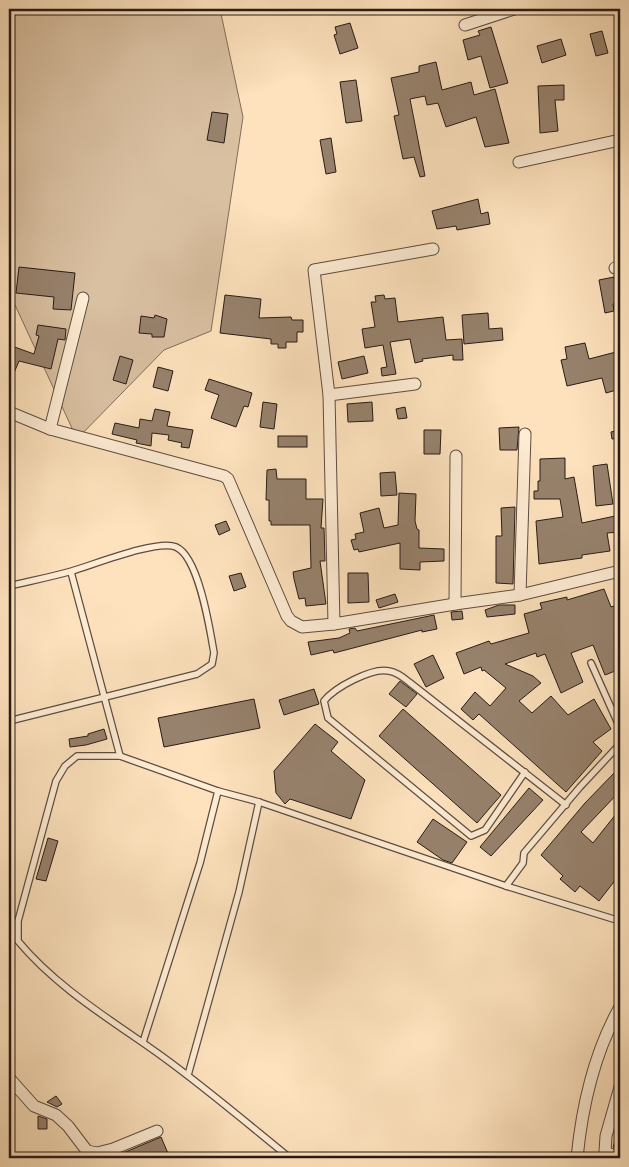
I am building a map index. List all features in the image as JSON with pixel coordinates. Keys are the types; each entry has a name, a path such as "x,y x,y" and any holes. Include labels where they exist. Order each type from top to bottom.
{"street":[{"path":"465,25 514,9"},
{"path":"519,162 620,140"},
{"path":"334,624 329,395 314,270 433,249"},
{"path":"50,429 83,298"},
{"path":"329,395 415,384"},
{"path":"9,412 50,429 228,478 291,621 302,627 334,624 455,604 520,596 620,571"},
{"path":"520,596 525,434"},
{"path":"455,604 456,456"},
{"path":"577,1158 582,1114 594,1069 620,1007"},
{"path":"9,1078 34,1106 56,1115 68,1126 87,1151 97,1153 113,1149 157,1131"},
{"path":"620,1088 606,1136 605,1152 620,1158"}],"lane":[{"path":"9,586 71,572 143,549 167,545 177,547 186,556 195,573 214,653 212,664 197,674 9,721"},
{"path":"71,572 120,756"},
{"path":"592,663 620,728"},
{"path":"525,772 485,830 471,836 328,718 324,701 330,692 372,672 388,670 409,682 525,772 566,805"},
{"path":"506,886 523,863 524,852 620,744"},
{"path":"290,1158 188,1075 84,1002 40,966 18,942 18,921 56,781 65,766 77,756 120,756 218,791 258,802 506,886 620,921"},
{"path":"142,1042 200,862 218,791"},
{"path":"188,1075 239,892 258,802"}],"shaded area":[{"path":"9,9 220,9 243,117 211,331 164,350 77,439 9,292"}],"building":[{"path":"350,23 358,48 340,54 334,35 337,34 335,27"},
{"path":"491,27 508,83 490,88 481,56 468,60 463,40 480,35 478,31"},
{"path":"602,31 608,53 596,56 590,34"},
{"path":"561,39 566,55 542,63 537,46"},
{"path":"436,62 442,90 471,82 474,95 495,89 509,143 485,147 476,117 446,127 438,103 427,105 425,96 410,99 425,176 420,177 414,157 403,159 394,116 399,115 391,78 419,72 419,66"},
{"path":"356,80 362,121 346,123 340,82"},
{"path":"564,85 564,100 555,100 558,131 540,133 538,86"},
{"path":"212,112 228,114 224,143 207,140"},
{"path":"331,138 336,172 326,174 320,140"},
{"path":"478,199 481,214 488,212 490,224 457,230 456,226 437,229 432,211"},
{"path":"19,267 75,273 71,310 53,309 54,297 16,293"},
{"path":"614,277 619,303 613,304 614,311 605,313 599,280"},
{"path":"225,295 261,299 259,318 291,317 292,320 303,320 303,332 297,332 297,342 286,342 286,348 278,348 278,344 271,344 271,339 220,333"},
{"path":"384,295 385,299 395,298 398,322 443,317 446,340 462,339 463,360 453,360 453,355 422,359 423,361 415,363 410,339 390,342 396,374 382,376 381,368 387,367 383,345 365,348 362,329 375,327 371,302 376,302 375,296"},
{"path":"488,313 489,329 502,328 503,340 464,344 462,315"},
{"path":"155,315 167,319 164,337 152,337 152,334 139,333 141,316 154,318"},
{"path":"38,325 66,329 65,340 58,339 51,369 19,361 9,385 9,345 34,354 39,336 36,335"},
{"path":"585,343 589,359 616,352 620,369 620,389 606,393 602,378 567,386 561,360 567,359 565,347"},
{"path":"120,356 133,360 126,384 113,380"},
{"path":"364,356 368,373 342,379 338,362"},
{"path":"158,367 173,371 168,391 153,387"},
{"path":"209,379 252,393 248,407 244,406 236,427 211,418 219,395 205,390"},
{"path":"263,402 277,404 274,429 260,427"},
{"path":"372,402 373,421 348,422 347,404"},
{"path":"405,407 407,418 398,419 396,409"},
{"path":"155,409 170,412 167,426 193,430 189,448 181,447 182,443 168,440 169,435 152,433 151,446 136,443 137,440 112,434 115,423 139,428 140,419 152,421"},
{"path":"519,427 517,450 500,450 499,428"},
{"path":"424,430 441,430 440,454 424,454"},
{"path":"620,430 620,438 612,439 611,432"},
{"path":"278,436 307,436 307,447 278,447"},
{"path":"565,458 565,479 574,477 582,523 620,515 620,532 607,533 610,551 582,555 582,558 539,564 536,521 563,517 560,499 534,499 534,491 538,491 538,481 540,481 540,459"},
{"path":"607,464 613,504 596,506 593,466"},
{"path":"276,469 277,479 306,479 306,499 323,499 321,528 324,528 325,561 320,561 326,604 306,606 305,598 299,599 294,579 293,572 311,568 310,525 271,525 271,521 269,521 269,500 266,500 267,470"},
{"path":"395,472 397,495 381,496 380,473"},
{"path":"399,493 416,494 415,521 419,530 419,548 444,549 444,561 420,562 420,570 400,569 400,543 359,552 358,549 354,550 351,540 356,539 355,534 364,532 360,513 379,508 384,528 398,525"},
{"path":"515,507 513,584 496,583 496,536 502,536 501,508"},
{"path":"226,521 230,530 219,535 215,525"},
{"path":"241,573 246,587 234,591 229,576"},
{"path":"348,573 368,573 369,602 348,603"},
{"path":"604,589 611,607 620,604 620,634 614,637 620,653 620,669 605,675 593,645 571,653 583,682 561,693 545,654 537,657 536,653 505,664 533,676 541,683 519,701 532,713 551,696 568,715 594,699 611,729 593,742 602,751 566,792 479,714 473,720 461,709 475,692 490,706 506,688 484,670 482,671 481,667 464,674 456,653 489,641 491,644 529,633 524,614 542,609 540,603 567,597 567,600"},
{"path":"395,594 398,602 379,608 376,600"},
{"path":"499,605 515,605 515,614 487,617 485,610"},
{"path":"462,611 463,619 452,620 451,612"},
{"path":"434,615 437,629 422,632 422,630 334,653 333,650 311,655 308,642 339,638 350,633 349,629 355,628 357,631"},
{"path":"433,655 444,678 426,687 414,664"},
{"path":"400,681 417,694 406,707 389,694"},
{"path":"314,689 319,704 284,715 279,700"},
{"path":"254,699 260,728 164,747 158,718"},
{"path":"403,709 501,795 477,823 379,736"},
{"path":"315,724 338,742 331,751 365,780 351,819 290,799 285,804 276,793 274,771"},
{"path":"104,729 107,739 70,747 69,739 88,736 88,734"},
{"path":"616,771 620,775 620,791 581,832 593,843 620,809 620,874 599,901 580,886 575,892 560,879 563,876 541,855 585,803"},
{"path":"529,788 543,800 491,856 480,847"},
{"path":"433,819 467,842 452,863 443,860 417,842"},
{"path":"48,838 58,841 46,881 36,879"},
{"path":"56,1096 62,1104 57,1107 47,1102"},
{"path":"38,1116 47,1119 47,1129 38,1129"},
{"path":"620,1126 620,1150 613,1147"},
{"path":"161,1137 170,1158 107,1158 116,1156"}]}
